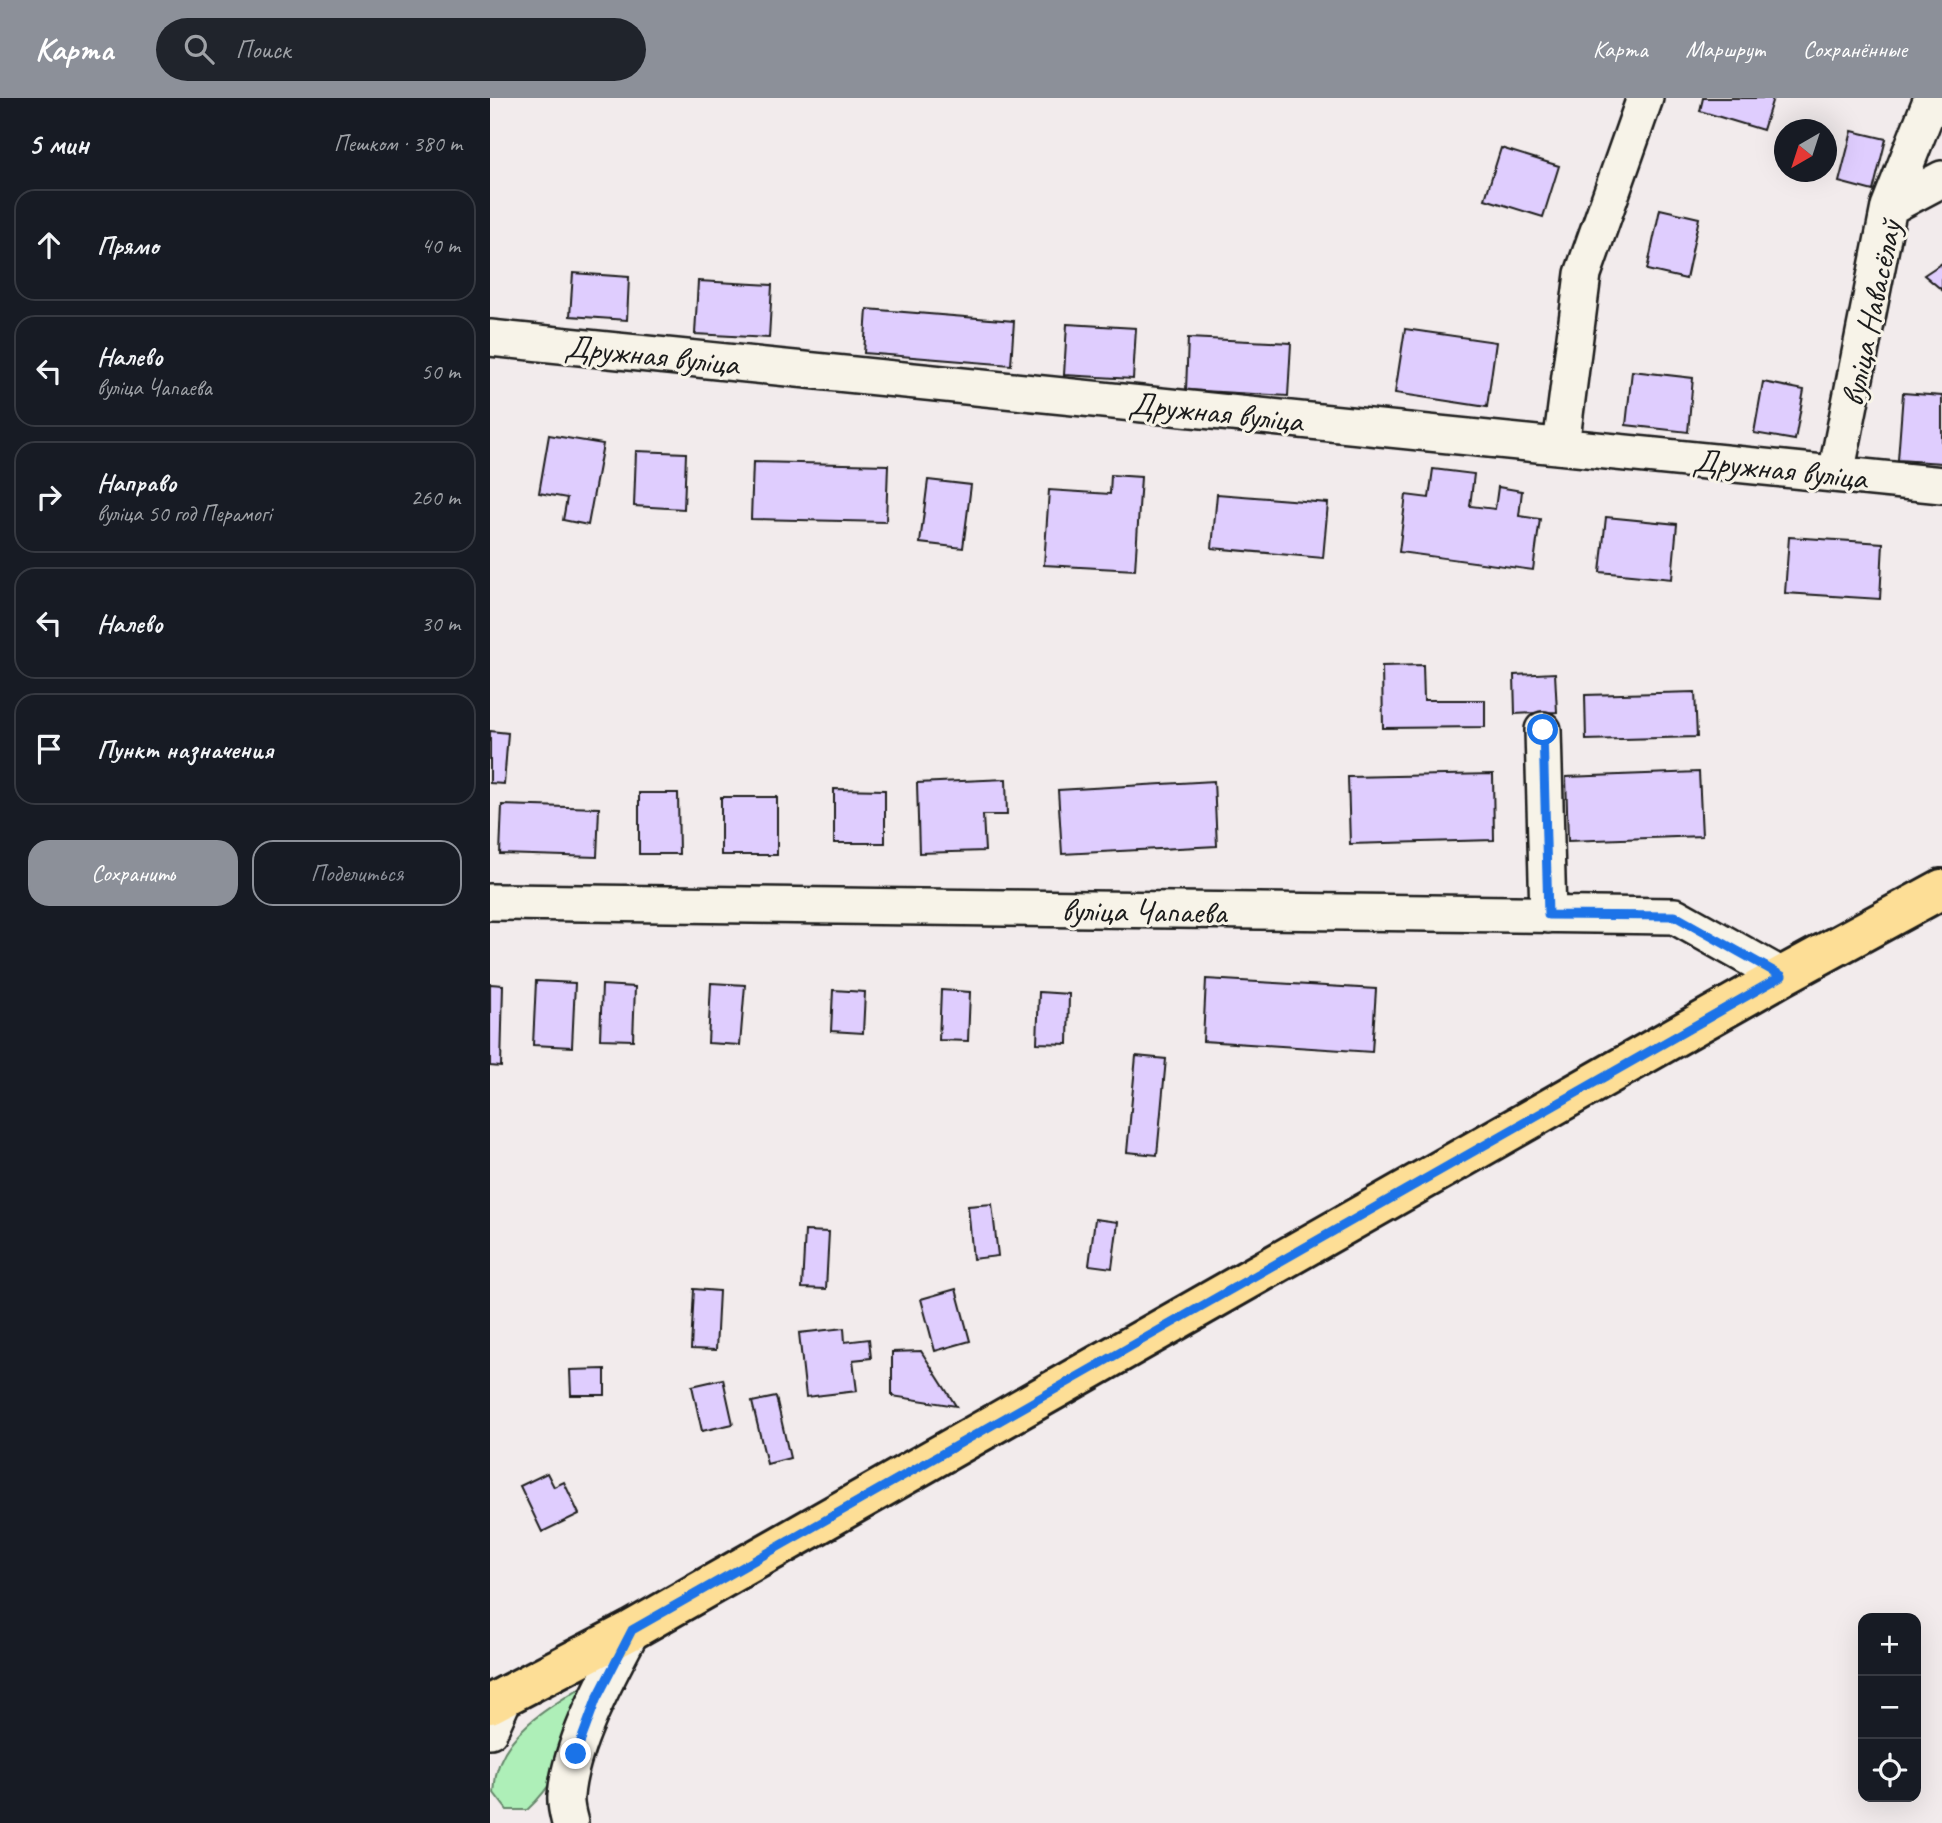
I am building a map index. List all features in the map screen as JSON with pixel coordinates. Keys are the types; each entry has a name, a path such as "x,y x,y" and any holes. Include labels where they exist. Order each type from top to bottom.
{"main road":[{"path":"498,1699 632,1630 1782,976 1942,889"}],"street":[{"path":"1561,446 1583,274 1645,98"},
{"path":"1889,207 1932,98"},
{"name":"вуліца Навасёлаў","path":"1836,474 1889,207 1942,179"},
{"name":"Дружная вуліца","path":"490,338 1942,485"},
{"path":"1543,730 1548,915"},
{"name":"вуліца Чапаева","path":"490,902 1675,916 1782,976"},
{"path":"562,1814 576,1754 592,1711 632,1630"},
{"path":"490,1730 498,1699"}],"green space":[{"path":"598,1677 570,1748 551,1781 527,1810 507,1810 494,1793 497,1771 513,1740 538,1716"}],"building":[{"path":"1703,98 1773,98 1763,130 1700,111"},
{"path":"1852,131 1886,139 1873,191 1839,182"},
{"path":"1501,148 1559,166 1543,217 1485,199"},
{"path":"1660,209 1699,218 1686,279 1647,270"},
{"path":"1942,263 1942,290 1924,275"},
{"path":"573,273 629,277 627,320 570,316"},
{"path":"698,281 772,285 769,338 695,334"},
{"path":"867,309 1014,321 1011,365 864,353"},
{"path":"1067,324 1136,328 1133,379 1064,375"},
{"path":"1405,329 1496,342 1487,407 1395,393"},
{"path":"1188,338 1291,343 1288,396 1186,390"},
{"path":"1632,371 1693,378 1688,432 1626,425"},
{"path":"1763,382 1804,390 1795,440 1754,433"},
{"path":"1903,393 1942,396 1942,463 1898,460"},
{"path":"549,435 603,444 588,525 563,520 567,498 539,493"},
{"path":"636,451 686,453 684,509 634,506"},
{"path":"753,462 888,465 886,522 751,519"},
{"path":"1433,469 1474,474 1470,506 1495,509 1498,487 1522,491 1519,516 1540,519 1533,570 1399,552 1406,495 1429,498"},
{"path":"1111,475 1141,477 1135,570 1044,565 1049,490 1110,494"},
{"path":"928,480 971,485 963,548 920,543"},
{"path":"1217,494 1328,503 1323,558 1212,548"},
{"path":"1606,517 1677,524 1672,579 1600,572"},
{"path":"1789,537 1883,543 1880,599 1785,593"},
{"path":"1423,665 1424,700 1485,700 1485,727 1383,728 1382,666"},
{"path":"1555,673 1557,712 1515,714 1514,675"},
{"path":"1695,692 1697,737 1586,740 1585,695"},
{"path":"490,731 508,733 504,784 490,783"},
{"path":"1699,772 1702,836 1568,841 1566,777"},
{"path":"1493,774 1494,840 1350,844 1348,777"},
{"path":"1006,779 1007,815 983,815 985,851 919,853 917,783"},
{"path":"1214,781 1217,846 1062,854 1058,790"},
{"path":"834,789 885,790 885,843 834,843"},
{"path":"639,793 678,793 679,854 639,854"},
{"path":"721,797 777,797 777,855 721,855"},
{"path":"502,805 599,808 597,857 500,854"},
{"path":"1206,979 1376,989 1372,1052 1203,1041"},
{"path":"536,981 575,983 572,1047 533,1045"},
{"path":"711,983 745,985 740,1045 708,1043"},
{"path":"490,984 503,985 501,1067 490,1066"},
{"path":"602,985 635,987 633,1040 600,1039"},
{"path":"833,990 865,992 863,1033 831,1031"},
{"path":"941,990 970,992 968,1041 939,1040"},
{"path":"1039,992 1069,994 1068,1044 1037,1043"},
{"path":"1136,1056 1166,1059 1157,1155 1127,1152"},
{"path":"992,1204 998,1256 973,1259 968,1206"},
{"path":"1095,1219 1118,1222 1112,1268 1089,1265"},
{"path":"805,1231 829,1232 826,1289 802,1288"},
{"path":"694,1289 719,1291 716,1350 691,1349"},
{"path":"956,1289 970,1341 935,1351 921,1299"},
{"path":"844,1328 845,1342 869,1339 871,1358 853,1360 857,1391 806,1397 799,1333"},
{"path":"921,1351 956,1406 892,1396 892,1352"},
{"path":"605,1369 605,1395 571,1395 570,1370"},
{"path":"723,1379 733,1424 702,1431 692,1386"},
{"path":"776,1397 790,1458 767,1464 752,1402"},
{"path":"547,1473 554,1487 564,1482 579,1514 542,1532 520,1486"}],"route":[{"path":"576,1754 596,1700 632,1630 1782,976 1675,916 1548,915 1543,730"}]}
